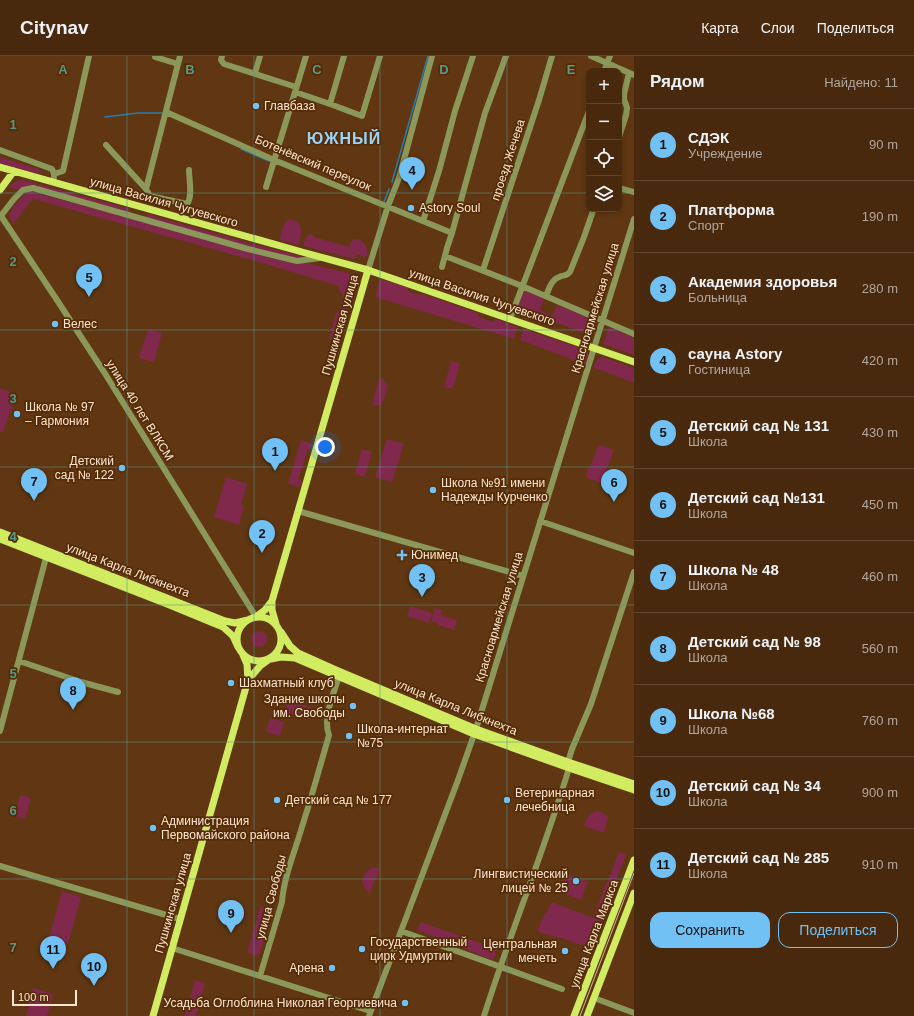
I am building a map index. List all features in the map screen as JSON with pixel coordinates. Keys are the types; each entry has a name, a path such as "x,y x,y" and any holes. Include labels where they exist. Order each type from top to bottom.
{"main road":[{"name":"улица Василия Чугуевского","path":"0,167 368,270 634,362"},
{"path":"0,190 14,171"},
{"name":"Пушкинская улица","path":"276,624 272,610 272,601 368,270"},
{"name":"улица Карла Либкнехта","path":"0,532 47,554 223,627 233,636 238,647"},
{"name":"улица Карла Либкнехта","path":"0,539 47,554 225,621 235,622 248,620"},
{"name":"Пушкинская улица","path":"256,617 265,610 272,601"},
{"path":"256,617 267,618 276,624 281,632 282,640 277,653 269,660 263,662 254,661 246,657 238,647 237,638 241,626 248,620 256,617"},
{"name":"улица Карла Либкнехта","path":"281,632 290,646 298,653 336,673"},
{"name":"Пушкинская улица","path":"153,1016 248,680 247,664 243,654"},
{"name":"улица Карла Либкнехта","path":"269,660 281,657 295,658 336,673 475,731 634,790"},
{"name":"Пушкинская улица","path":"248,680 260,666 269,660"},
{"name":"улица Карла Либкнехта","path":"569,765 634,784"},
{"name":"улица Карла Маркса","path":"574,1016 634,860"},
{"name":"улица Карла Маркса","path":"587,1016 634,893"}],"street":[{"path":"54,174 62,170 89,56"},
{"path":"154,56 178,64"},
{"path":"146,190 180,56"},
{"path":"255,73 260,56"},
{"path":"266,187 306,56"},
{"path":"330,104 344,56"},
{"path":"222,58 224,64 255,73 362,116 380,56"},
{"name":"Пушкинская улица","path":"368,270 398,178 432,56"},
{"path":"423,221 473,56"},
{"path":"442,267 485,113 506,56"},
{"name":"проезд Жечева","path":"483,270 552,56"},
{"path":"591,56 632,74 624,94 627,108 622,128"},
{"path":"605,68 610,56"},
{"name":"Ботенёвский переулок","path":"166,112 274,160 452,233"},
{"path":"510,319 586,119"},
{"path":"106,146 150,196 187,204 190,202 191,196 189,170"},
{"path":"0,150 52,169 54,174 52,182"},
{"name":"улица Василия Чугуевского","path":"0,217 23,190 33,188 248,249 297,261 322,257"},
{"path":"622,189 634,192"},
{"path":"546,296 554,280 558,277 569,274 593,212"},
{"name":"улица 40 лет ВЛКСМ","path":"0,217 104,372 256,617"},
{"name":"Красноармейская улица","path":"370,1014 475,731 634,219"},
{"path":"445,256 522,286 634,334"},
{"path":"298,511 523,576"},
{"path":"540,521 634,553"},
{"path":"0,731 47,554"},
{"path":"484,1016 549,829 569,765 572,749 592,704 634,572"},
{"path":"19,661 74,680 118,692"},
{"name":"улица Свободы","path":"260,976 282,902 291,861 329,735 327,730 329,708 336,673"},
{"path":"0,866 180,919"},
{"path":"401,931 562,989"},
{"path":"172,948 260,976 370,1014"},
{"path":"594,998 634,1013"}],"shaded area":[{"path":"0,157 41,170 39,174 0,163"},
{"path":"19,180 36,183 36,187 19,190 8,187"},
{"path":"39,184 130,209 128,214 38,188"},
{"path":"27,192 32,192 296,263 307,263 352,274 357,280 357,286 353,301 347,303 342,314 342,327 338,342 329,339 336,313 339,312 344,297 339,290 339,286 33,199 13,224 9,216 10,213 16,203"},
{"path":"147,214 308,258 298,259 146,218"},
{"path":"289,219 298,222 300,225 301,232 299,245 280,240 284,225"},
{"path":"311,233 314,237 349,247 353,239 360,240 365,244 367,257 356,254 355,259 304,246 306,238"},
{"path":"380,279 407,287 408,291 415,294 423,294 478,313 479,317 493,322 496,319 518,327 514,339 375,297"},
{"path":"524,289 544,299 540,310 552,316 557,305 593,319 588,335 517,307"},
{"path":"609,327 634,338 634,355 603,344"},
{"path":"148,329 162,333 154,362 139,358"},
{"path":"523,329 583,349 588,353 589,359 587,365 520,340"},
{"path":"602,357 634,368 634,383 593,367 597,360"},
{"path":"451,361 460,364 453,389 444,387"},
{"path":"382,378 388,386 382,405 372,405 379,379"},
{"path":"0,388 17,394 2,433 0,432"},
{"path":"387,439 404,444 392,482 375,477"},
{"path":"301,440 310,443 312,446 308,449 298,480 302,481 299,487 288,484"},
{"path":"600,445 614,450 601,483 587,478 586,475"},
{"path":"362,449 372,452 365,477 355,474"},
{"path":"226,477 247,484 241,504 244,506 239,525 214,517"},
{"path":"410,606 432,613 429,623 407,616"},
{"path":"435,608 442,610 441,615 457,620 454,630 431,621"},
{"path":"259,631 266,636 267,639 262,646 259,647 252,642 251,639 256,632"},
{"path":"287,700 316,709 306,718 284,712"},
{"path":"270,718 284,722 280,736 266,732"},
{"path":"20,795 31,798 25,819 15,816"},
{"path":"598,811 608,817 604,833 584,826 588,816"},
{"path":"619,852 626,855 591,947 537,932 545,913 552,902 593,918"},
{"path":"372,868 380,868 370,893 364,887 362,880 365,873"},
{"path":"566,873 588,882 581,900 558,891"},
{"path":"62,891 81,897 68,944 49,938"},
{"path":"260,907 272,910 259,956 247,953"},
{"path":"421,922 497,949 493,960 417,930"},
{"path":"195,980 205,983 196,1016 185,1016"},
{"path":"33,988 53,994 47,1016 26,1016"}],"waterway":[{"path":"392,182 428,56"},
{"path":"105,117 138,113 162,113"},
{"path":"241,149 269,161"},
{"path":"384,202 389,189"}],"tram line":[{"path":"580,1016 634,873"}],"place":[{"name":"Главбаза","path":"256,106"},
{"name":"сауна Astory","path":"412,190"},
{"name":"Astory Soul","path":"411,208"},
{"name":"Детский сад № 131","path":"89,297"},
{"name":"Велес","path":"55,324"},
{"name":"Школа № 97 – Гармония","path":"17,414"},
{"name":"Детский сад № 122","path":"122,468"},
{"name":"СДЭК","path":"275,471"},
{"name":"Школа №91 имени Надежды Курченко","path":"433,490"},
{"name":"Школа № 48","path":"34,501"},
{"name":"Детский сад №131","path":"614,502"},
{"name":"Платформа","path":"262,553"},
{"name":"Юнимед","path":"402,555"},
{"name":"Академия здоровья","path":"422,597"},
{"name":"Шахматный клуб","path":"231,683"},
{"name":"Здание школы им. Свободы","path":"353,706"},
{"name":"Детский сад № 98","path":"73,710"},
{"name":"Школа-интернат №75","path":"349,736"},
{"name":"Детский сад № 177","path":"277,800"},
{"name":"Ветеринарная лечебница","path":"507,800"},
{"name":"Администрация Первомайского района","path":"153,828"},
{"name":"Лингвистический лицей № 25","path":"576,881"},
{"name":"Школа №68","path":"231,933"},
{"name":"Государственный цирк Удмуртии","path":"362,949"},
{"name":"Центральная мечеть","path":"565,951"},
{"name":"Арена","path":"332,968"},
{"name":"Детский сад № 285","path":"53,969"},
{"name":"Детский сад № 34","path":"94,986"},
{"name":"Усадьба Оглоблина Николая Георгиевича","path":"405,1003"}],"district":[{"name":"ЮЖНЫЙ","path":"344,138"}]}
